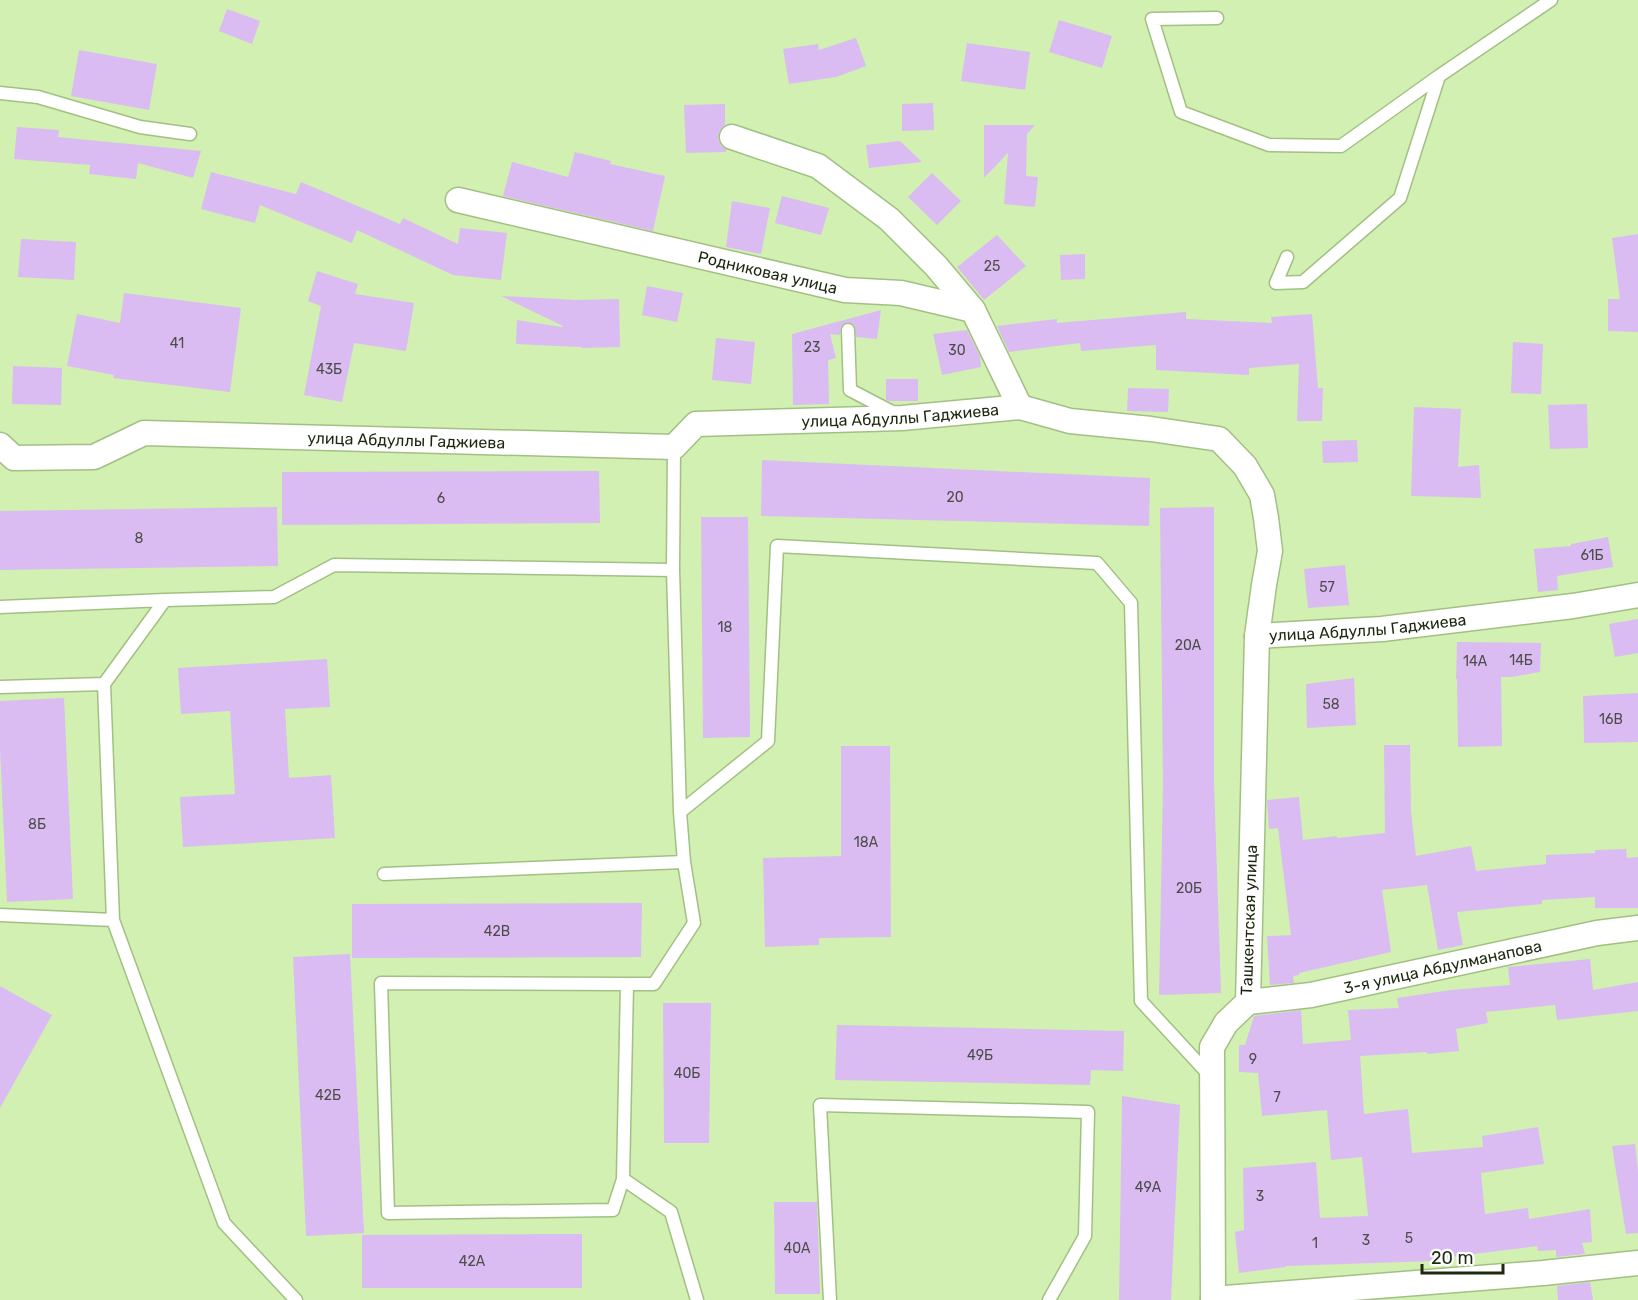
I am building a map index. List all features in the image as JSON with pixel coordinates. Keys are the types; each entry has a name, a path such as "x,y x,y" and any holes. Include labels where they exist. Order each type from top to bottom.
{"street":[{"path":"732,137 818,166 889,219 936,266 973,310 1020,406"},
{"name":"Родниковая улица","path":"458,200 845,291 901,293 973,310"},
{"name":"улица Абдуллы Гаджиева","path":"0,446 14,458 94,457 144,433 674,447 696,424 902,418 1020,406 1070,421 1219,439 1245,466 1262,495 1270,551 1257,636 1382,629 1573,606 1638,595"},
{"name":"Ташкентская улица","path":"1213,1300 1212,1047 1226,1023 1248,1002 1257,636"},
{"name":"3-я улица Абдулманапова","path":"1248,1002 1311,995 1597,933 1638,928"},
{"path":"1213,1300 1638,1263"}],"lane":[{"path":"1217,18 1152,19 1181,112 1269,145 1341,146 1551,0"},
{"path":"1287,256 1276,283 1303,282 1400,198 1439,76"},
{"path":"0,93 38,97 140,127 190,134"},
{"path":"848,330 850,390 902,418"},
{"path":"627,984 623,1179 614,1210 388,1213 381,983 654,984 694,923 684,862 680,812 673,570 674,447"},
{"path":"680,812 768,741 777,546 1097,563 1131,603 1141,1001 1212,1078"},
{"path":"0,607 274,597 334,565 673,570"},
{"path":"165,600 104,684 113,920 224,1224 296,1300"},
{"path":"0,687 104,684"},
{"path":"384,874 684,862"},
{"path":"0,915 113,920"},
{"path":"830,1300 820,1105 1088,1112 1085,1236 1049,1300"},
{"path":"623,1179 671,1212 697,1300"}],"building":[{"path":"227,9 260,21 252,44 219,31"},
{"path":"1059,20 1112,36 1102,68 1049,52"},
{"path":"856,38 866,66 836,77 789,84 783,49 818,44 819,50"},
{"path":"967,43 1030,52 1025,90 961,81"},
{"path":"79,50 157,64 149,110 71,96"},
{"path":"933,103 934,130 902,131 902,104"},
{"path":"725,104 725,125 719,132 718,139 726,152 686,153 684,105"},
{"path":"984,125 1035,125 1027,134 1026,176 1038,177 1035,207 1004,204 1008,153 984,178"},
{"path":"17,127 59,130 58,137 201,151 193,178 138,163 136,179 89,174 90,165 14,159"},
{"path":"900,141 922,162 869,168 866,145"},
{"path":"575,152 611,161 610,164 665,176 653,231 503,196 512,162 568,177"},
{"path":"211,172 296,194 301,182 400,224 403,218 458,244 460,228 507,233 501,280 453,275 357,230 352,243 260,205 255,223 201,209"},
{"path":"932,173 961,201 937,225 908,197"},
{"path":"782,196 829,208 821,235 775,223"},
{"path":"732,201 770,208 761,254 726,247"},
{"path":"1638,234 1638,332 1608,331 1608,299 1620,299 1612,238"},
{"path":"997,235 1026,266 984,300 957,267"},
{"path":"21,239 76,242 74,280 18,277"},
{"path":"1085,254 1085,279 1061,280 1060,255"},
{"path":"317,271 358,284 355,294 414,303 406,351 354,343 342,402 304,395 321,306 308,301"},
{"path":"647,286 683,293 677,322 642,315"},
{"path":"124,293 241,308 230,392 113,378 114,375 67,366 77,314 120,323"},
{"path":"501,296 576,300 619,299 620,347 582,348 516,344 517,320 563,326"},
{"path":"881,310 877,339 856,337 855,326 848,322 841,326 840,335 830,334 836,358 828,360 829,404 793,405 792,334"},
{"path":"1186,312 1186,319 1272,323 1271,317 1312,314 1318,388 1323,388 1322,421 1297,421 1299,364 1249,368 1249,375 1156,370 1156,345 1081,351 1080,343 1009,352 997,326 1057,319 1057,323"},
{"path":"967,330 980,356 981,367 942,375 933,334"},
{"path":"716,338 755,342 751,384 712,380"},
{"path":"1513,342 1543,344 1541,394 1511,393"},
{"path":"13,366 62,368 61,405 12,404"},
{"path":"886,379 918,379 918,401 886,400"},
{"path":"1128,388 1169,389 1168,412 1127,411"},
{"path":"1587,404 1588,448 1550,449 1548,405"},
{"path":"1414,407 1461,409 1458,467 1479,465 1481,498 1411,496"},
{"path":"1357,440 1358,462 1323,463 1322,441"},
{"path":"762,460 1150,478 1149,526 761,516"},
{"path":"599,471 600,523 282,525 282,472"},
{"path":"277,507 278,566 0,570 0,511"},
{"path":"1214,507 1214,782 1221,993 1159,995 1163,783 1160,508"},
{"path":"701,517 748,517 750,737 703,738"},
{"path":"1608,537 1613,567 1557,576 1558,590 1538,592 1534,549 1571,546 1571,544"},
{"path":"1345,565 1349,605 1308,608 1304,569"},
{"path":"1638,619 1638,653 1615,657 1609,624"},
{"path":"1457,642 1541,643 1540,672 1501,677 1502,746 1458,747"},
{"path":"327,659 330,707 285,709 289,778 331,775 335,838 183,847 180,797 235,794 230,711 181,714 178,668"},
{"path":"1354,678 1356,725 1307,728 1306,684"},
{"path":"1638,693 1638,742 1584,743 1583,696"},
{"path":"64,698 73,899 7,902 0,701"},
{"path":"1384,745 1410,745 1411,812 1416,856 1471,846 1476,871 1546,864 1546,855 1626,849 1627,858 1638,857 1638,908 1595,908 1595,897 1542,900 1542,904 1457,912 1463,945 1438,950 1427,885 1382,890 1391,952 1299,973 1293,976 1294,983 1270,985 1267,936 1291,935 1278,828 1269,829 1267,800 1299,797 1303,840 1385,833"},
{"path":"841,746 890,746 891,937 819,938 819,945 765,947 763,858 841,856"},
{"path":"642,903 641,957 352,958 352,904"},
{"path":"350,954 364,1233 306,1236 293,957"},
{"path":"1590,959 1593,990 1638,982 1638,1011 1557,1020 1555,1005 1486,1012 1488,1023 1456,1029 1459,1051 1360,1056 1364,1114 1408,1109 1412,1153 1483,1147 1482,1136 1538,1127 1544,1164 1481,1173 1485,1214 1528,1208 1529,1219 1590,1209 1592,1242 1582,1243 1585,1254 1556,1257 1556,1250 1538,1251 1537,1246 1433,1259 1433,1261 1286,1266 1239,1273 1235,1232 1244,1230 1243,1168 1316,1162 1320,1218 1368,1216 1362,1157 1331,1160 1327,1110 1262,1116 1258,1073 1239,1072 1239,1045 1245,1045 1254,1016 1301,1010 1303,1044 1351,1040 1348,1010 1399,1008 1397,998 1510,985 1508,967"},
{"path":"0,986 52,1015 0,1108"},
{"path":"663,1003 711,1003 709,1143 664,1143"},
{"path":"837,1025 1124,1031 1123,1071 1091,1070 1090,1085 835,1080"},
{"path":"1122,1096 1180,1105 1171,1300 1119,1300"},
{"path":"1635,1144 1638,1170 1638,1233 1626,1234 1612,1146"},
{"path":"774,1202 817,1202 820,1294 775,1294"},
{"path":"582,1234 582,1288 362,1288 362,1235"},
{"path":"1590,1282 1593,1300 1558,1300 1557,1286"}]}
